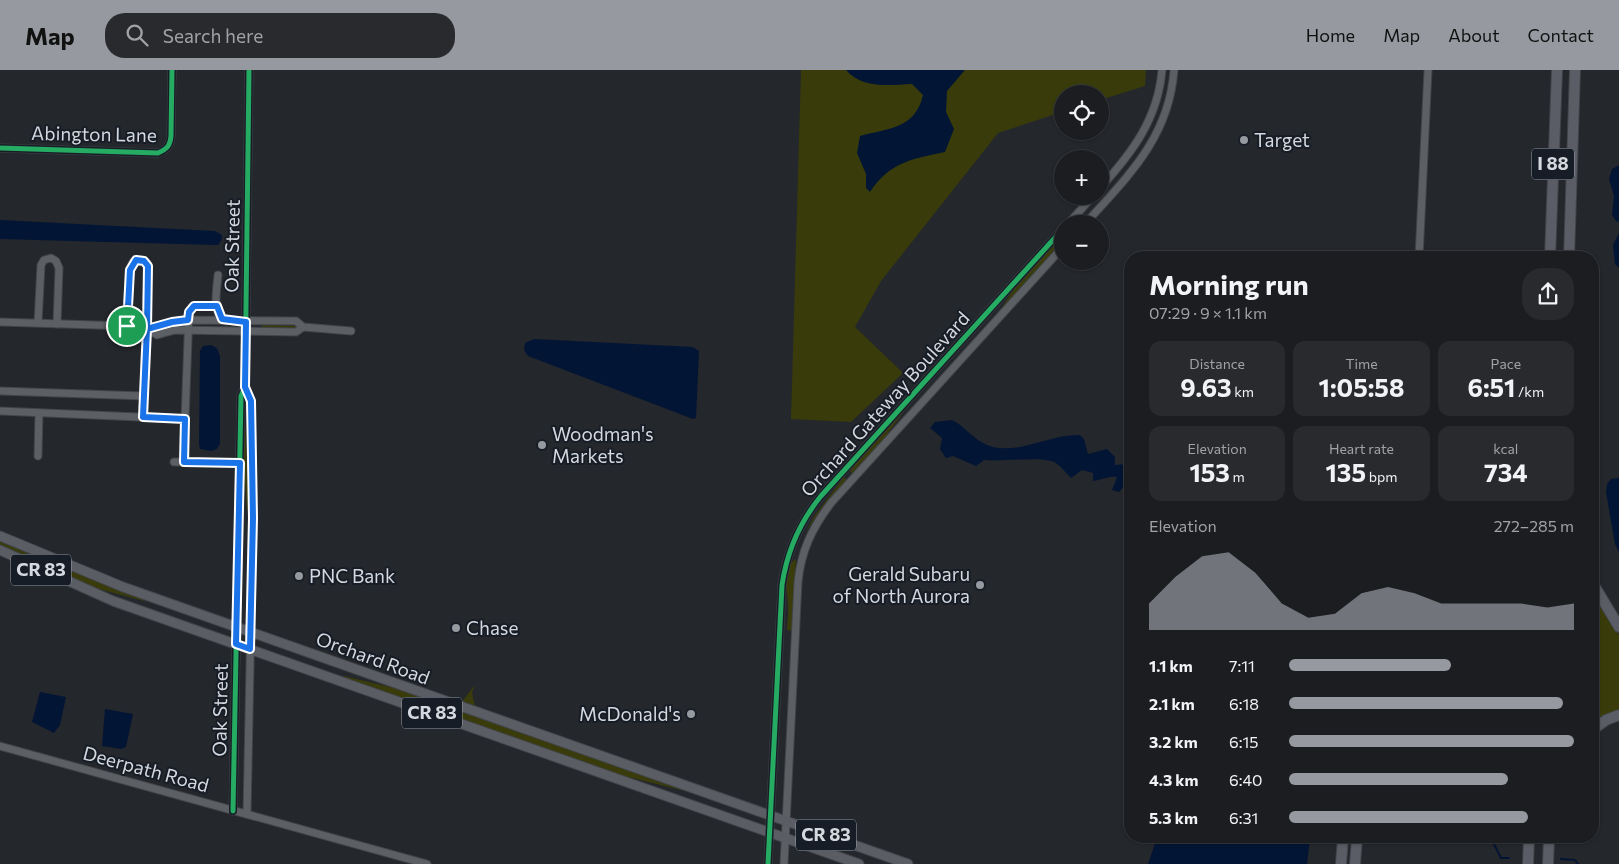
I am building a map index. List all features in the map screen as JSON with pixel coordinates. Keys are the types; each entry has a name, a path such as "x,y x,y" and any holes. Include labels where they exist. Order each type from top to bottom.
{"highway":[{"name":"I 88","path":"1550,251 1557,70"},
{"name":"I 88","path":"1569,251 1575,70"},
{"path":"1599,594 1619,627"},
{"path":"1599,725 1619,715"},
{"path":"1341,864 1343,843"},
{"path":"1355,864 1357,843"},
{"path":"1528,843 1529,861"},
{"path":"1548,864 1549,843"}],"main road":[{"name":"Orchard Road","path":"0,536 95,576 908,864"},
{"name":"Orchard Road","path":"0,550 96,594 859,864"}],"street":[{"name":"Abington Lane","path":"0,148 158,153 166,150 170,145 171,136 172,70"},
{"name":"Oak Street","path":"233,811 241,396 245,387 249,70"},
{"path":"1109,178 1129,155 1147,128 1159,93 1162,70"},
{"path":"1093,215 1135,168 1151,146 1166,114 1174,70"},
{"path":"1419,251 1428,70"},
{"path":"1076,215 1085,205"},
{"name":"Orchard Gateway Boulevard","path":"768,864 782,585 788,553 800,526 821,496 1054,239"},
{"name":"Orchard Gateway Boulevard","path":"784,864 798,582 804,549 811,532 831,503 1054,257"},
{"path":"38,323 40,264 44,260 51,258 56,261 59,268 58,324"},
{"path":"127,326 130,270 133,262 141,260 146,263 148,270 143,417"},
{"path":"218,275 217,306 220,317 229,321"},
{"path":"184,462 189,312 194,306 217,306"},
{"path":"147,329 188,320 296,321 303,327 351,331"},
{"path":"0,322 127,326 147,329 157,335 175,330 296,332 303,327"},
{"path":"172,322 175,330"},
{"name":"Oak Street","path":"245,387 251,401 253,518 247,814"},
{"path":"0,391 144,396"},
{"path":"0,411 185,419"},
{"path":"38,456 39,413"},
{"path":"174,462 240,463"},
{"name":"Deerpath Road","path":"0,746 427,864"}],"shaded area":[{"path":"801,70 1146,70 1145,86 1109,97 1109,85 1054,85 1054,115 998,133 881,281 855,327 903,373 851,422 791,419"},
{"path":"1054,245 1054,252 997,315 1016,286"},
{"path":"262,325 298,327 297,330 262,328"},
{"path":"244,401 249,510 247,510 243,457"},
{"path":"905,410 880,444 852,474 850,470"},
{"path":"844,477 847,480 822,508 805,533 815,515"},
{"path":"0,541 43,560 145,599 144,601 84,585 0,546"},
{"path":"796,559 792,631 787,630 786,574 791,563"},
{"path":"1599,605 1619,635 1619,710 1599,720"},
{"path":"344,676 402,690 682,788 681,790 616,774 343,678"},
{"path":"473,687 472,693 475,706 462,702"}],"water":[{"path":"846,70 965,70 947,91 946,112 954,129 945,152 903,163 886,174 870,192 866,188 866,174 857,153 860,136 891,128 907,121 914,115 923,95 912,84 885,85 868,83 852,76"},
{"path":"1619,165 1619,221 1617,222 1612,215 1614,196 1609,179 1612,169"},
{"path":"0,220 215,231 222,235 222,239 218,245 214,245 0,239"},
{"path":"1619,233 1619,268 1615,264 1613,245"},
{"path":"534,339 693,347 699,351 696,418 693,419 528,356 524,350 525,343"},
{"path":"211,345 217,348 220,356 220,444 217,449 211,451 200,449 199,444 200,351 203,346"},
{"path":"952,420 981,442 993,447 1004,448 1026,446 1069,435 1080,435 1084,439 1088,454 1107,449 1115,457 1115,465 1124,464 1124,486 1119,492 1112,490 1117,477 1093,481 1093,473 1082,470 1071,478 1056,463 1048,460 984,460 976,466 953,456 946,458 940,449 942,438 930,428 935,422"},
{"path":"1619,478 1619,552 1615,544 1606,492 1607,484 1611,479"},
{"path":"40,692 66,697 60,725 54,733 32,722"},
{"path":"105,709 133,714 126,747 121,749 102,746"},
{"path":"1155,843 1309,843 1307,864 1148,864"}],"waterway":[{"path":"1494,843 1501,858 1509,858"},
{"path":"1561,859 1575,860 1578,864"}],"cycle path":[{"path":"0,148 158,153 168,147 171,139 172,70"},
{"path":"233,811 241,396 245,387 249,70"},
{"path":"768,864 782,585 787,561 800,527 821,496 1054,239"}],"place":[{"name":"Target","path":"1244,140"},
{"name":"Woodman's Markets","path":"542,445"},
{"name":"PNC Bank","path":"299,576"},
{"name":"Gerald Subaru of North Aurora","path":"980,585"},
{"name":"Chase","path":"456,628"},
{"name":"McDonald's","path":"691,714"}],"route":[{"path":"127,326 130,270 131,265 136,260 144,261 148,266 147,329 188,320 189,312 194,306 217,306 222,319 246,322 245,387 251,401 253,518 250,649 236,644 240,463 184,462 185,419 143,417 147,329 127,326"}]}
